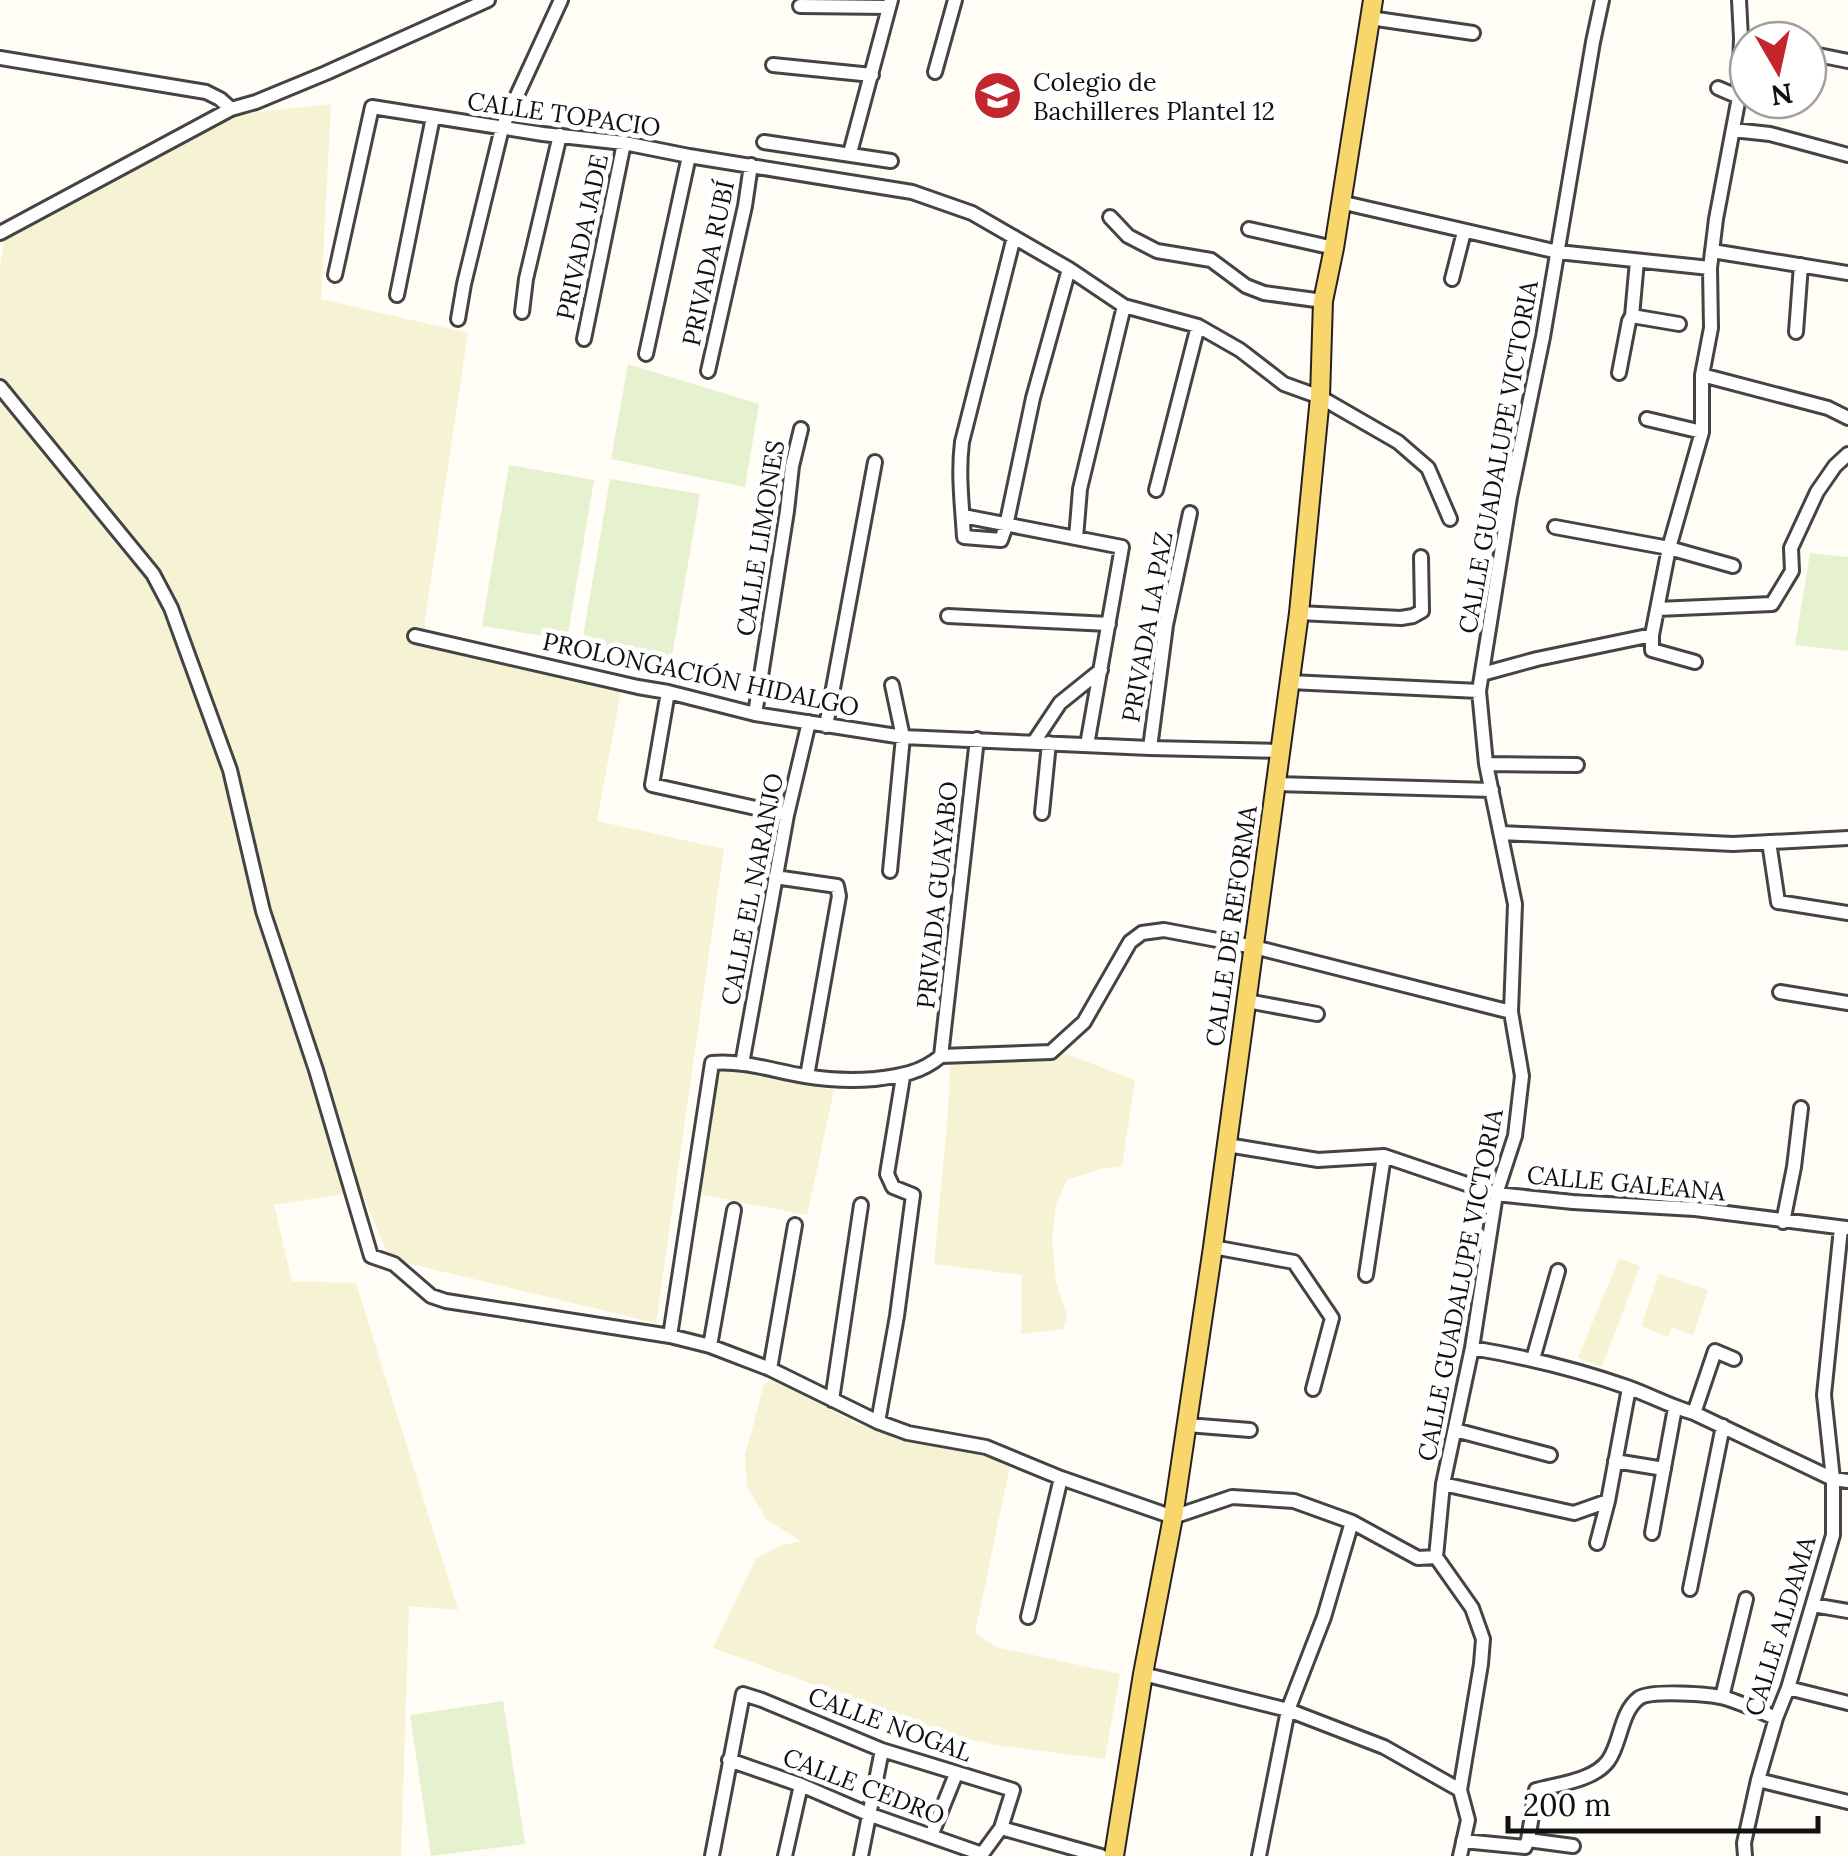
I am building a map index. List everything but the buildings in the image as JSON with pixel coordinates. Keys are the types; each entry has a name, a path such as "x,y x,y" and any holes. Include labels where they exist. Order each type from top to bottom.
{"main road":[{"name":"CALLE DE REFORMA","path":"1114,1856 1173,1517 1213,1247 1299,613 1320,397 1324,300 1371,9"}],"street":[{"path":"0,234 230,110 326,74 488,0"},
{"path":"458,319 502,128 560,0"},
{"path":"935,72 954,0"},
{"name":"CALLE GUADALUPE VICTORIA","path":"1436,1557 1443,1484 1472,1348 1496,1194 1516,1136 1522,1076 1511,1012 1516,904 1486,764 1479,691 1510,497 1602,0"},
{"path":"800,6 890,3 850,154"},
{"path":"1371,9 1473,33"},
{"path":"0,58 206,92 230,110"},
{"path":"773,65 872,75"},
{"path":"1718,88 1728,92"},
{"name":"CALLE TOPACIO","path":"335,275 372,107 624,143 912,192 972,212 1124,306 1198,326 1240,350 1284,384 1320,397 1398,442 1428,468 1450,519"},
{"path":"397,296 433,117"},
{"path":"1652,643 1669,548 1702,432 1702,376 1711,328 1710,268 1735,120"},
{"path":"1733,130 1770,134 1848,154"},
{"path":"522,312 526,279 560,135"},
{"path":"764,142 891,161"},
{"name":"PRIVADA JADE","path":"584,339 624,143"},
{"path":"646,354 689,156"},
{"name":"PRIVADA RUBÍ","path":"708,371 751,165"},
{"path":"1340,202 1558,252 1710,268"},
{"path":"1110,217 1128,236 1157,251 1211,260 1264,294 1324,300"},
{"path":"1249,229 1334,248"},
{"path":"1452,279 1464,232"},
{"path":"1014,237 962,442 958,472 964,536 1001,540 1068,268"},
{"path":"1712,251 1848,272"},
{"path":"1620,373 1638,261"},
{"path":"1796,332 1802,265"},
{"path":"1076,538 1080,490 1124,306"},
{"path":"1632,316 1679,324"},
{"path":"1156,490 1198,326"},
{"path":"1702,376 1828,408 1848,418"},
{"path":"0,387 154,574 171,608 230,770 263,911 316,1070 371,1256 394,1264 431,1296 446,1301 670,1336 710,1346 770,1369 878,1422 908,1433 986,1447 1173,1517 1232,1497 1294,1501 1352,1522 1418,1558 1436,1557 1472,1608 1483,1639 1460,1790 1468,1820 1460,1856"},
{"path":"1647,419 1702,432"},
{"name":"CALLE LIMONES","path":"755,714 801,429"},
{"path":"1658,610 1772,604 1792,571 1791,548 1817,492 1848,454"},
{"path":"826,726 875,462"},
{"name":"PRIVADA LA PAZ","path":"1150,748 1166,625 1190,513"},
{"path":"962,516 1122,547 1087,745"},
{"path":"1555,527 1669,548 1733,566"},
{"path":"1299,613 1413,616 1422,611 1421,558"},
{"path":"948,616 1109,624"},
{"name":"PROLONGACIÓN HIDALGO","path":"416,636 755,714 826,726 903,736 1279,751"},
{"path":"1482,674 1537,660 1652,643 1694,662"},
{"path":"1034,742 1060,703 1101,670"},
{"path":"1290,682 1479,691"},
{"path":"890,872 903,736 892,685"},
{"path":"668,692 652,785 787,815"},
{"name":"CALLE EL NARANJO","path":"742,1064 787,815 810,722"},
{"name":"PRIVADA GUAYABO","path":"941,1056 977,739"},
{"path":"1042,814 1049,743"},
{"path":"1486,764 1577,766"},
{"path":"1275,784 1492,790"},
{"path":"1502,833 1734,844 1848,838"},
{"path":"1769,842 1778,902 1848,913"},
{"path":"776,877 837,886 806,1076"},
{"path":"670,1336 712,1063 852,1081 903,1076 941,1056 1050,1052 1084,1022 1130,942 1142,933 1164,930 1254,946 1511,1012"},
{"path":"1780,992 1848,1004"},
{"path":"1247,1001 1316,1014"},
{"path":"878,1422 913,1195 893,1187 888,1174 903,1076"},
{"path":"1782,1222 1794,1167 1800,1108"},
{"name":"CALLE GALEANA","path":"1227,1145 1318,1160 1384,1156 1496,1194 1695,1208 1844,1228"},
{"path":"1366,1275 1384,1156"},
{"path":"832,1400 861,1205"},
{"path":"710,1346 734,1210"},
{"path":"770,1369 795,1225"},
{"name":"CALLE ALDAMA","path":"1745,1856 1744,1843 1758,1780 1813,1604 1832,1535 1841,1480 1824,1395 1844,1228"},
{"path":"1213,1247 1294,1262 1332,1318 1313,1389"},
{"path":"1533,1358 1558,1271"},
{"path":"1472,1348 1533,1358 1629,1388 1841,1480"},
{"path":"1694,1413 1715,1351 1734,1359"},
{"path":"1597,1543 1629,1388"},
{"path":"1652,1533 1676,1408"},
{"path":"1187,1425 1250,1430"},
{"path":"1690,1589 1723,1426"},
{"path":"1455,1430 1550,1455"},
{"path":"1615,1461 1664,1469"},
{"path":"1028,1617 1061,1478"},
{"path":"1443,1484 1574,1513 1608,1501"},
{"path":"1259,1856 1288,1710 1324,1617 1352,1522"},
{"path":"1722,1697 1746,1599"},
{"path":"1813,1604 1848,1611"},
{"path":"1143,1674 1288,1710 1384,1747 1460,1790"},
{"path":"1788,1688 1848,1703"},
{"name":"CALLE NOGAL","path":"729,1760 743,1694 752,1696 882,1750 1013,1790 1001,1828"},
{"path":"1463,1840 1525,1847 1536,1790 1574,1781 1608,1761 1629,1711 1640,1698 1655,1694 1722,1697 1776,1718"},
{"path":"860,1856 882,1750"},
{"path":"712,1856 729,1760"},
{"name":"CALLE CEDRO","path":"729,1760 982,1854"},
{"path":"931,1836 956,1774"},
{"path":"1758,1780 1848,1802"},
{"path":"785,1856 802,1785"},
{"path":"982,1854 1001,1828 1101,1856"},
{"path":"1528,1840 1573,1846"}],"shaded area":[{"path":"331,104 321,299 468,333 421,646 621,691 597,821 724,849 656,1323 390,1259 361,1191 274,1205 292,1281 356,1283 458,1610 409,1606 401,1856 0,1856 0,268 4,238 222,116"},
{"path":"1061,1052 1135,1080 1122,1166 1067,1180 1056,1204 1052,1239 1056,1282 1067,1316 1063,1329 1021,1334 1022,1275 934,1264 950,1060 1044,1060"},
{"path":"714,1068 834,1090 807,1215 693,1193"},
{"path":"1619,1258 1640,1266 1602,1367 1578,1358"},
{"path":"1659,1274 1708,1290 1693,1335 1672,1327 1668,1337 1641,1326"},
{"path":"773,1380 860,1425 970,1450 1010,1466 975,1633 996,1647 1120,1674 1105,1759 995,1745 921,1729 713,1648 756,1558 801,1541 767,1520 747,1487 745,1455 764,1384"}],"green space":[{"path":"628,364 759,404 745,487 611,459"},
{"path":"509,465 594,480 567,640 482,626"},
{"path":"610,479 700,494 672,657 582,642"},
{"path":"1810,553 1848,557 1848,651 1795,645"},
{"path":"503,1701 525,1844 431,1856 410,1715"}],"place":[{"name":"Colegio de Bachilleres Plantel 12","path":"998,96"}]}
